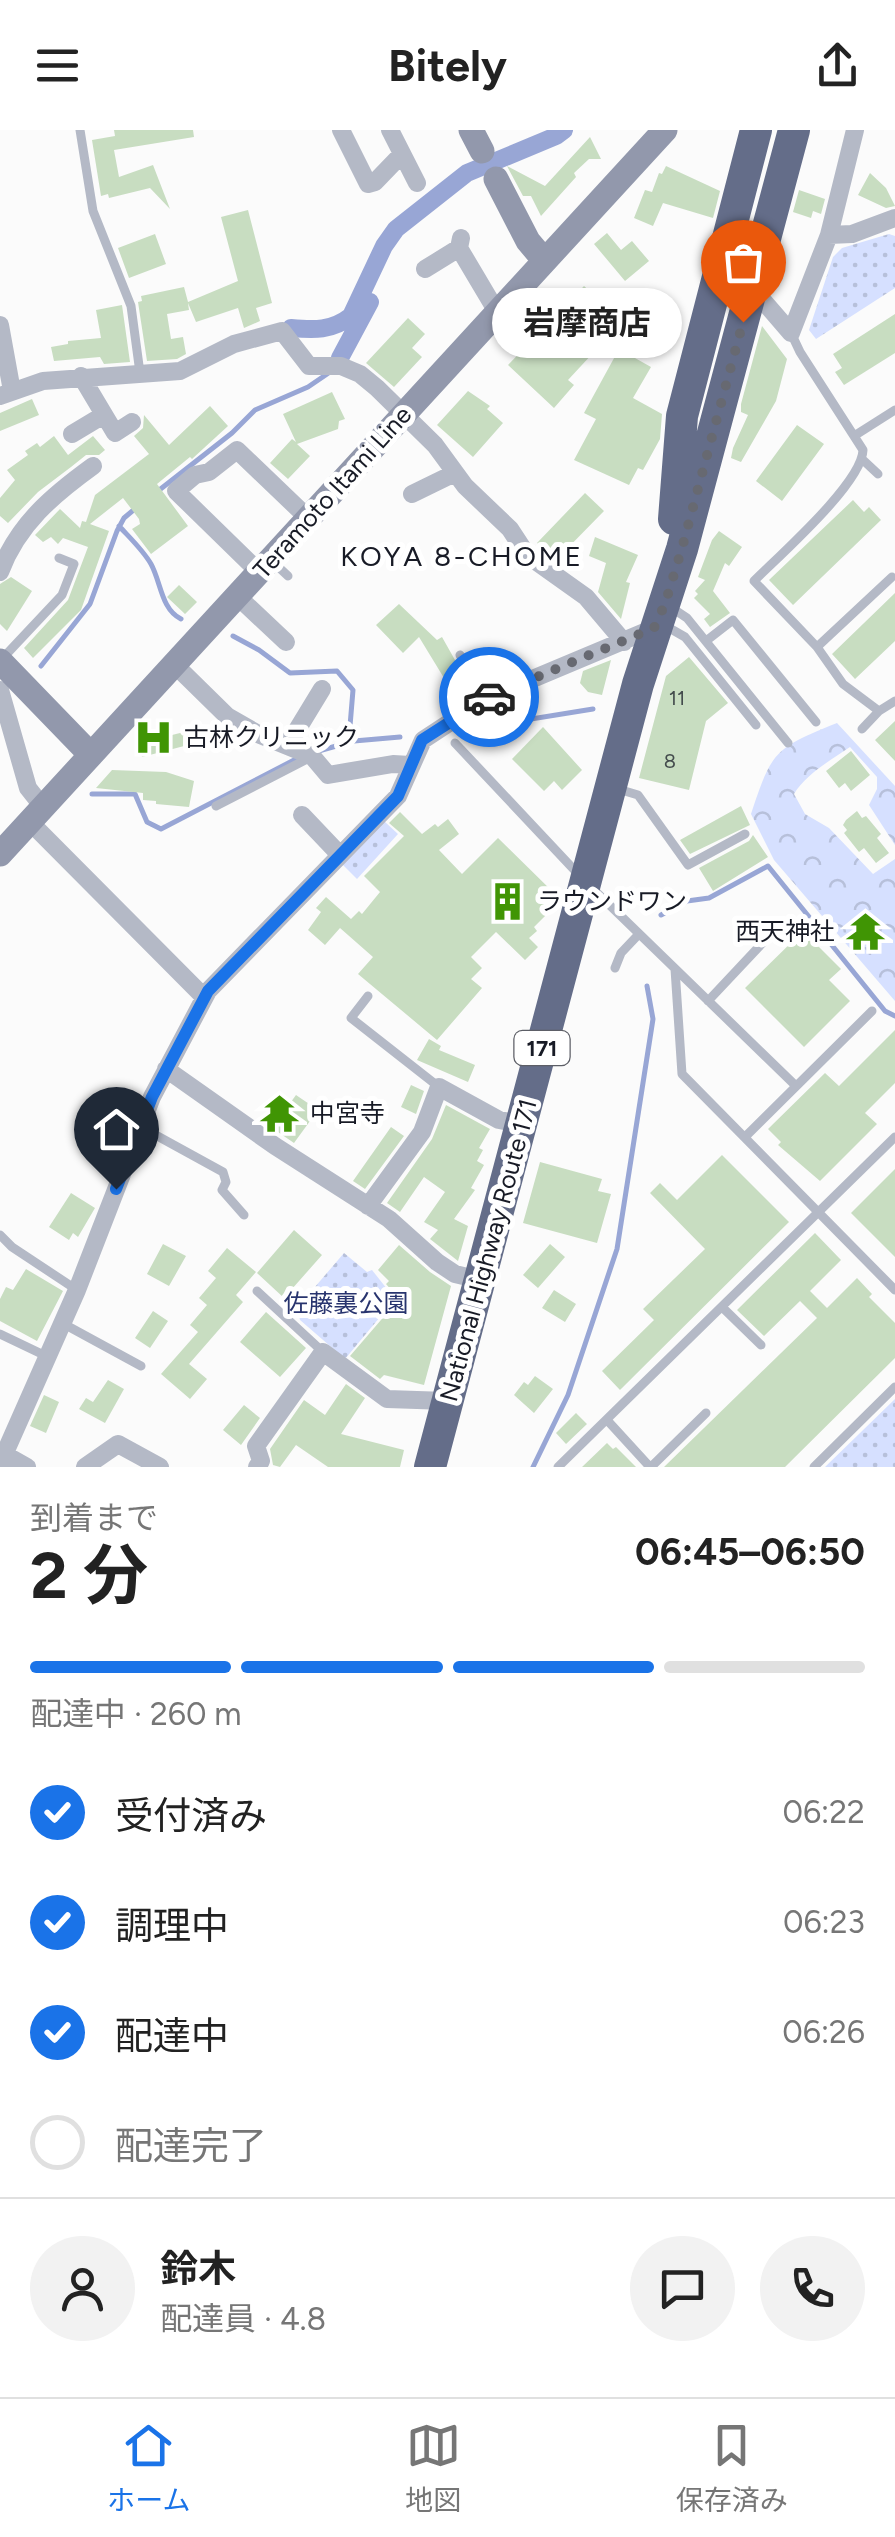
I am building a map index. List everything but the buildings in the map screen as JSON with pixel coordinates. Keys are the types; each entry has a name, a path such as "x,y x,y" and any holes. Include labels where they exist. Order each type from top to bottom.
{"highway":[{"path":"674,519 682,416 756,130"},
{"name":"National Highway Route 171","path":"650,624 774,130"},
{"name":"National Highway Route 171","path":"430,1467 611,787 650,624 752,288 794,130"}],"main road":[{"name":"Teramoto Itami Line","path":"0,854 237,596 272,569 308,518 665,130"},
{"path":"496,179 528,241 544,260"},
{"path":"0,661 91,755"}],"street":[{"path":"341,130 368,184 375,182 402,154"},
{"path":"390,130 418,183"},
{"path":"752,288 791,333 828,235 855,130"},
{"path":"476,140 496,179"},
{"path":"828,235 852,234 895,218"},
{"path":"425,269 460,243 497,312"},
{"path":"0,325 6,394 43,381 186,369 234,344 282,330 309,366 341,366 360,374 435,445 528,555 586,596 650,624"},
{"path":"81,376 115,432 132,422"},
{"path":"72,434 102,416"},
{"path":"272,569 176,491 237,450 308,518"},
{"path":"0,572 6,539 94,466"},
{"path":"412,494 456,472"},
{"path":"237,596 286,642"},
{"path":"28,1467 2,1459 77,1290 141,1126 204,997 268,926 398,796 422,740 487,698 650,624"},
{"path":"174,664 227,716 312,756 332,776 393,764 410,765"},
{"path":"285,744 322,689"},
{"path":"0,690 36,814 204,997"},
{"path":"302,814 340,855"},
{"path":"166,1069 275,1146 389,1219 436,1262 455,1274 480,1280"},
{"path":"368,1206 422,1132 439,1087 499,1120 522,1124"},
{"path":"257,1467 261,1462 256,1446 324,1352 387,1400 448,1401"},
{"path":"85,1467 118,1444 160,1467"}],"lane":[{"path":"80,130 93,211 131,306 140,375"},
{"path":"791,333 863,450 862,460 856,474 825,510 754,581 816,648 843,684 879,711"},
{"path":"854,436 895,410"},
{"path":"862,460 878,474"},
{"path":"0,661 62,595 74,564 58,558"},
{"path":"816,648 892,578"},
{"path":"650,624 687,618 788,743"},
{"path":"706,641 733,620 816,722"},
{"path":"650,624 684,637 756,725"},
{"path":"460,654 487,698"},
{"path":"862,729 895,701"},
{"path":"455,743 586,882 796,1086"},
{"path":"216,806 312,756"},
{"path":"611,787 638,795 692,870 745,834"},
{"path":"615,968 621,953 639,934"},
{"path":"708,1001 770,935"},
{"path":"675,969 682,1074 895,1290"},
{"path":"368,996 351,1018 439,1087"},
{"path":"745,1137 872,1012"},
{"path":"141,1126 223,1172 226,1182 222,1190 244,1215"},
{"path":"558,1467 895,1137"},
{"path":"0,1235 77,1290"},
{"path":"257,1291 324,1352"},
{"path":"722,1307 761,1346"},
{"path":"62,1323 142,1366"},
{"path":"0,1334 46,1356"},
{"path":"814,1467 895,1387"},
{"path":"607,1420 651,1467 706,1413"}],"green space":[{"path":"889,234 895,236 895,288 816,339 809,330 833,257 842,248"},
{"name":"西天神社","path":"837,723 895,786 895,845 869,805 877,789 877,777 850,747 812,774 794,794 805,814 829,828 873,874 895,859 895,1001 774,860 751,814 765,776 779,754 800,739"},
{"path":"384,821 398,834 357,879 341,863"},
{"name":"佐藤裏公園","path":"344,1253 367,1272 372,1270 395,1299 345,1359 300,1320 297,1308"},
{"path":"895,1399 895,1467 825,1467"}],"waterway":[{"path":"291,328 322,328 351,316 396,229 467,173 564,130"},
{"path":"340,358 370,302"},
{"path":"158,491 255,410 308,387 330,372"},
{"path":"41,666 90,604 117,531 137,507"},
{"path":"119,526 148,559 165,602 181,619"},
{"path":"233,636 290,673 337,671 353,690 350,726 354,741 400,737"},
{"path":"470,729 593,709"},
{"path":"315,752 354,741"},
{"path":"92,794 135,794 147,822 161,829 298,758"},
{"path":"661,915 687,901 709,898 768,866 885,1011 895,1016"},
{"path":"533,1467 568,1395 617,1249 653,1019 647,986"}],"way so far":[{"path":"489,697 654,628 682,548 743,322"}],"place":[{"name":"岩摩商店","path":"743,322"},
{"name":"古林クリニック","path":"154,737"},
{"name":"ラウンドワン","path":"507,901"},
{"name":"西天神社","path":"865,931"},
{"name":"中宮寺","path":"280,1113"}],"district":[{"name":"KOYA 8-CHOME","path":"462,556"}],"route":[{"path":"116,1189 152,1097 208,991 398,796 422,740 489,697"}]}
